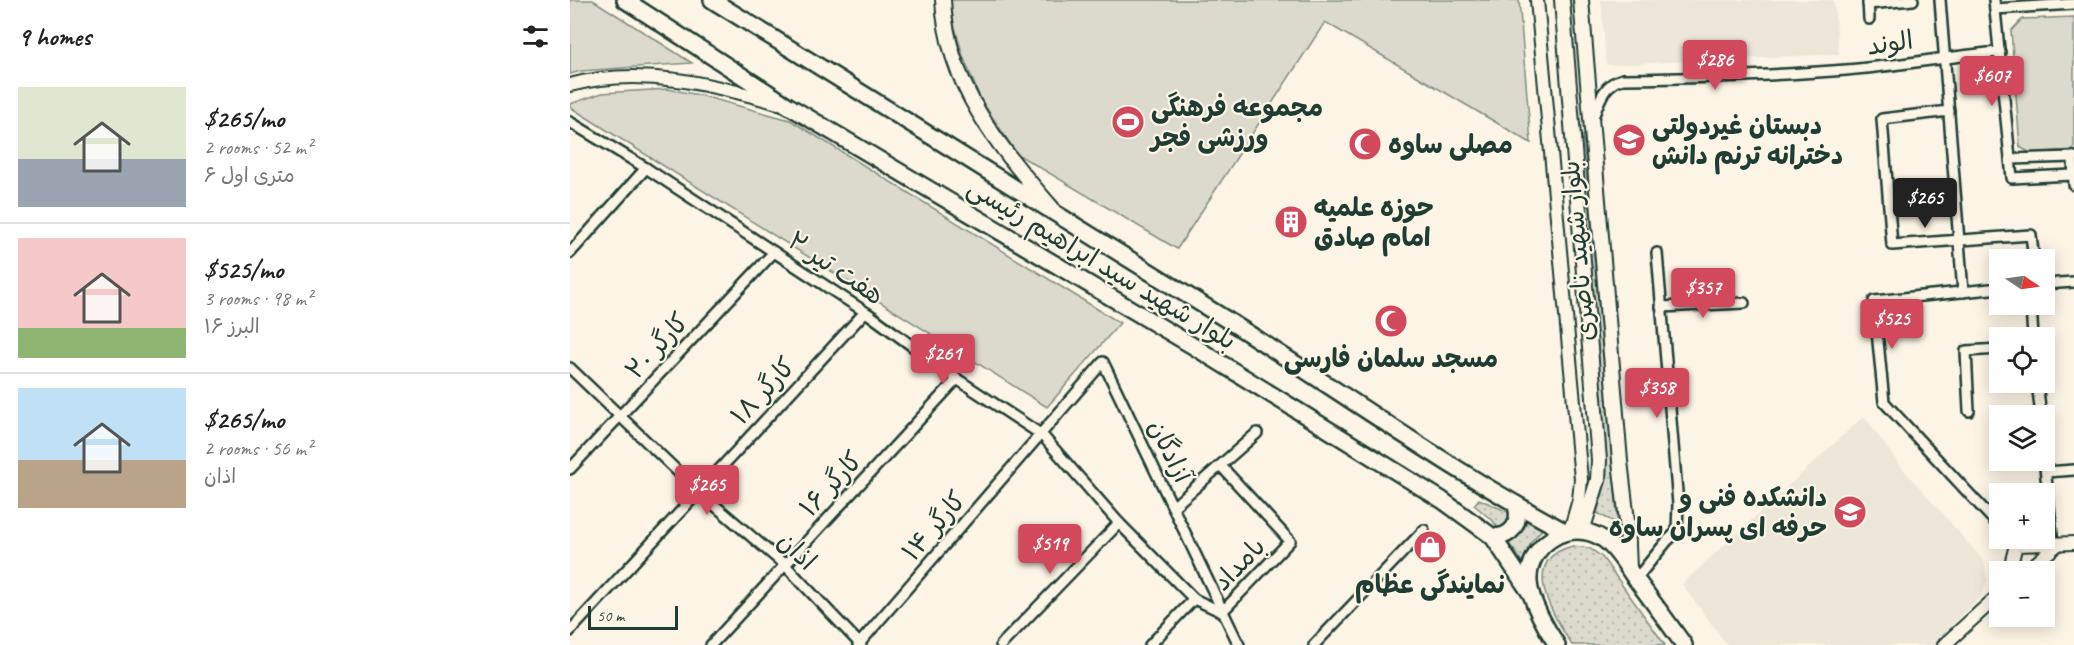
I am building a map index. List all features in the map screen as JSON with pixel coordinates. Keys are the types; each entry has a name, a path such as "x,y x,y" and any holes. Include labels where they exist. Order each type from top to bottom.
{"main road":[{"name":"بلوار شهید سید ابراهیم رئیسی","path":"625,0 787,105 1193,346 1442,500 1493,537 1531,594 1557,645"},
{"name":"بلوار شهید سید ابراهیم رئیسی","path":"712,0 1234,324 1516,506 1573,531 1593,534 1611,546 1684,645"},
{"path":"943,0 944,20 951,53 980,116 1007,156 1057,214"},
{"name":"بلوار شهید ناصری","path":"1562,0 1599,459 1598,480 1573,531"},
{"name":"بلوار شهید ناصری","path":"1581,0 1620,461 1632,574"},
{"path":"1493,537 1508,533 1515,526 1519,515 1516,506"},
{"path":"1531,594 1529,573 1536,553 1551,538 1573,531"}],"street":[{"path":"1537,0 1581,479 1573,531"},
{"path":"1869,19 1868,2 1913,0"},
{"path":"1940,0 1963,292"},
{"path":"2073,175 2012,178 1995,4 2074,4"},
{"name":"الوند","path":"1591,126 1600,99 1609,85 1616,81 1849,70 2000,52"},
{"path":"570,85 584,81 627,77 673,79 740,92 787,105"},
{"path":"1949,111 1882,119 1892,245 2031,236 2033,249"},
{"name":"هفت تیر ۲","path":"570,122 646,168 866,312 957,379 1042,435 1119,524 1194,599 1222,612"},
{"path":"2011,159 2073,157 2074,185"},
{"path":"570,253 646,168"},
{"name":"کارگر ۲۰","path":"570,469 774,252"},
{"path":"1632,574 1677,532 1678,504 1657,253"},
{"path":"2055,283 2074,282"},
{"path":"1989,289 1874,301 1884,402 1989,515"},
{"path":"1662,307 1744,303"},
{"name":"کارگر ۱۸","path":"570,631 866,312"},
{"path":"1969,411 1966,351 1989,350"},
{"name":"آزادگان","path":"1042,435 1103,362 1239,645"},
{"name":"اذان","path":"570,368 699,492 785,565 859,644"},
{"name":"کارگر ۱۶","path":"711,645 957,379"},
{"path":"1173,507 1257,433"},
{"name":"کارگر ۱۴","path":"859,644 1042,435"},
{"name":"بامداد","path":"1221,466 1290,541 1222,612"},
{"path":"2056,544 2046,472 2074,470"},
{"path":"1001,645 1119,524"},
{"path":"1314,645 1424,530"},
{"path":"2038,561 2056,544 2074,543"},
{"path":"1150,645 1194,599"},
{"path":"1944,645 1989,604"}],"shaded area":[{"path":"570,0 593,0 692,63 581,71 570,74"},
{"name":"مجموعه فرهنگی ورزشی فجر","path":"951,0 1519,0 1531,143 1325,22 1177,249 1017,154 981,100 963,56 950,10"},
{"path":"1601,0 1834,0 1839,54 1606,65"},
{"path":"2074,17 2074,150 2030,153 2020,147 2011,31 2022,19"},
{"path":"668,89 699,95 790,120 1120,323 1047,407 570,107 570,104 602,93"},
{"path":"1583,135 1618,524 1597,513 1607,478 1579,158"},
{"name":"دانشکده فنی و حرفه ای پسران ساوه","path":"1864,416 1898,463 1984,561 1987,580 1982,595 1933,645 1727,645 1682,584"},
{"path":"1479,499 1543,528 1532,541 1522,562 1493,521 1474,505"},
{"path":"1573,546 1589,548 1602,557 1665,645 1572,645 1549,604 1544,590 1543,575 1547,563 1556,553"}],"place":[{"name":"مجموعه فرهنگی ورزشی فجر","path":"1128,122"},
{"name":"دبستان غیردولتی دخترانه ترنم دانش","path":"1629,140"},
{"name":"مصلی ساوه","path":"1365,144"},
{"name":"حوزه علمیه امام صادق","path":"1291,222"},
{"name":"مسجد سلمان فارسی","path":"1391,321"},
{"name":"دانشکده فنی و حرفه ای پسران ساوه","path":"1850,512"},
{"name":"نمایندگی عظام","path":"1430,547"}]}
